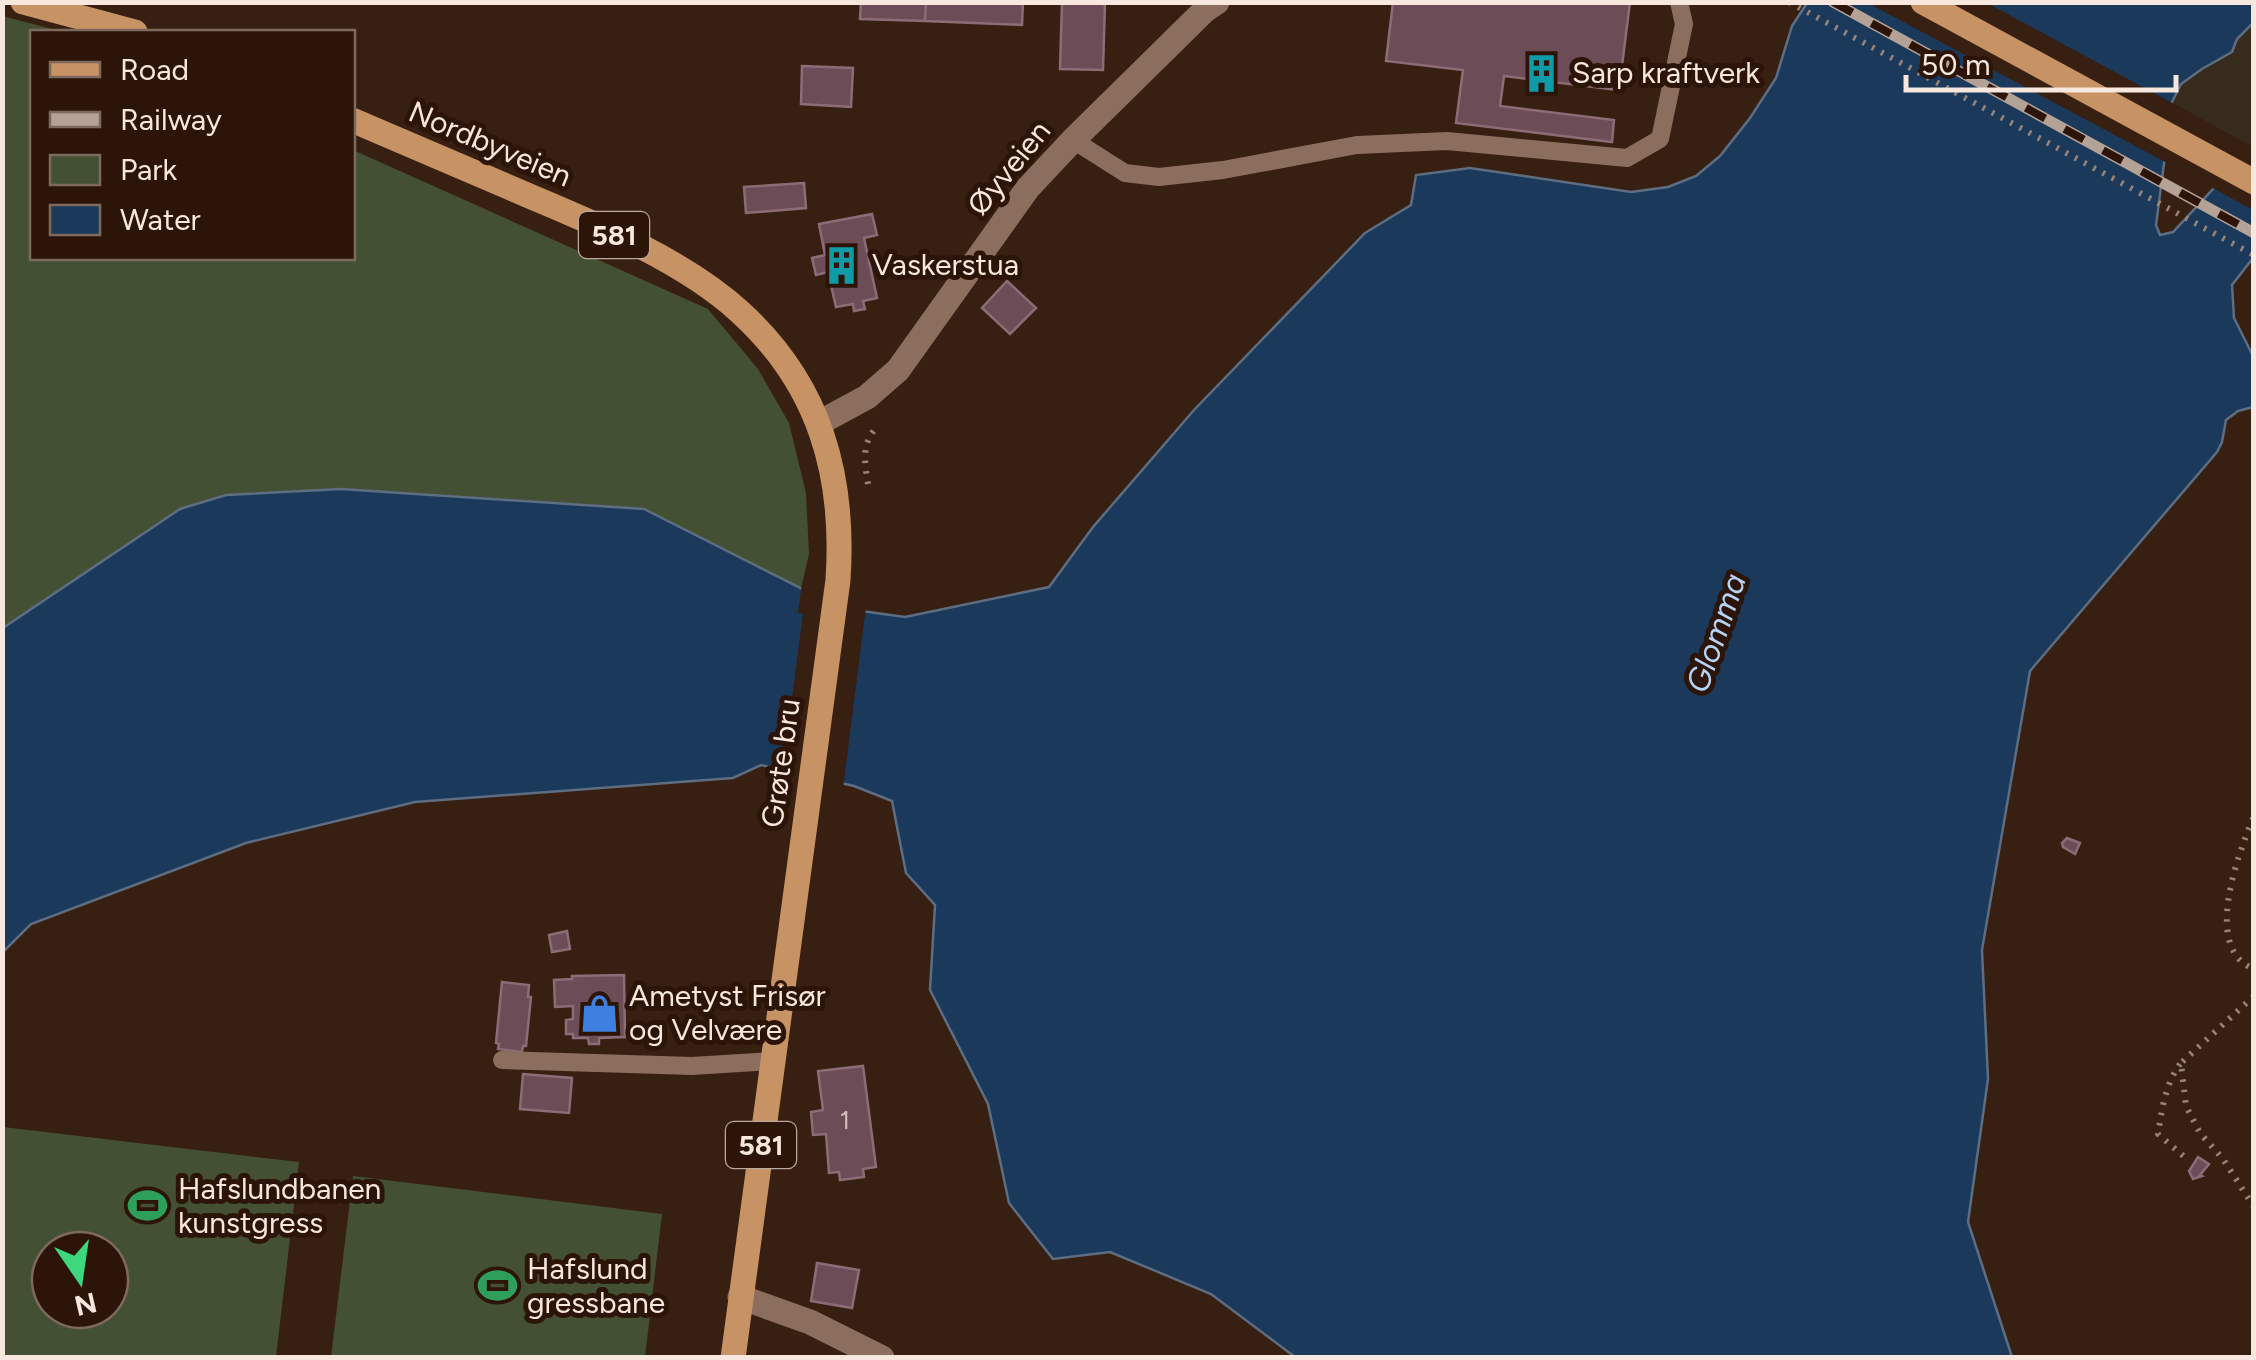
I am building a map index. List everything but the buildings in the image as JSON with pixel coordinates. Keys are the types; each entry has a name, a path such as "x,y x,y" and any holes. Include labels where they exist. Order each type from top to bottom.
{"main road":[{"path":"23,2 128,30"},
{"path":"1923,2 2254,182"},
{"name":"Nordbyveien","path":"355,121 571,214 650,253 738,310 789,370 819,423 831,463 840,525 836,601"},
{"name":"Grøte bru","path":"772,1061 836,601"},
{"name":"581","path":"733,1358 772,1061"}],"street":[{"name":"Øyveien","path":"819,423 867,397 898,370 1028,188 1216,2"},
{"path":"740,1297 810,1322 882,1358"}],"lane":[{"path":"1073,140 1124,173 1159,177 1357,146 1447,140 1627,158 1660,139 1684,24 1678,2"},
{"path":"502,1060 692,1066 772,1061"}],"path":[{"path":"1789,2 2254,255"},
{"path":"869,493 864,448 880,424"},
{"path":"2254,806 2253,819 2237,858 2226,919 2229,947 2242,965 2254,969"},
{"path":"2188,1160 2158,1134 2171,1077 2254,996"},
{"path":"2181,1064 2186,1106 2200,1133 2254,1207"}],"shaded area":[{"path":"2253,23 2253,147 2171,102 2180,84 2232,52 2237,39"}],"green space":[{"path":"2,16 56,30 30,30 30,260 355,260 355,151 708,309 758,369 789,423 806,493 809,554 801,589 643,509 341,489 226,495 181,509 3,628"},
{"name":"Hafslundbanen kunstgress","path":"3,1127 299,1162 276,1357 3,1357"},
{"name":"Hafslund gressbane","path":"353,1176 662,1214 645,1357 331,1357"}],"water":[{"name":"Glomma","path":"1807,3 2253,3 2253,23 2237,39 2232,52 2181,84 2172,102 2156,225 2160,235 2173,232 2253,146 2253,258 2232,285 2234,318 2253,356 2253,407 2226,420 2217,452 2030,671 1982,950 1988,1079 1968,1222 2012,1357 1295,1357 1211,1294 1110,1252 1053,1259 1009,1203 988,1104 930,990 935,905 906,873 892,801 854,786 761,765 733,778 415,802 246,843 31,924 3,952 3,628 180,509 226,495 341,489 644,509 840,608 905,617 1049,587 1093,527 1194,410 1365,233 1411,205 1416,175 1470,168 1631,192 1668,187 1696,176 1720,156 1776,78 1792,26"}],"pier":[{"path":"1868,3 1987,3 2176,105 2169,164"},
{"path":"2248,145 2253,147 2253,210 2209,186"},
{"path":"802,583 842,603 866,607 843,789 782,775 803,614 798,613"}],"railway":[{"path":"1833,2 2254,233"}],"place":[{"name":"Sarp kraftverk","path":"1542,73"},
{"name":"Vaskerstua","path":"842,265"},
{"name":"Ametyst Frisør og Velvære","path":"599,1013"},
{"name":"Hafslundbanen kunstgress","path":"148,1206"},
{"name":"Hafslund gressbane","path":"497,1286"}]}
